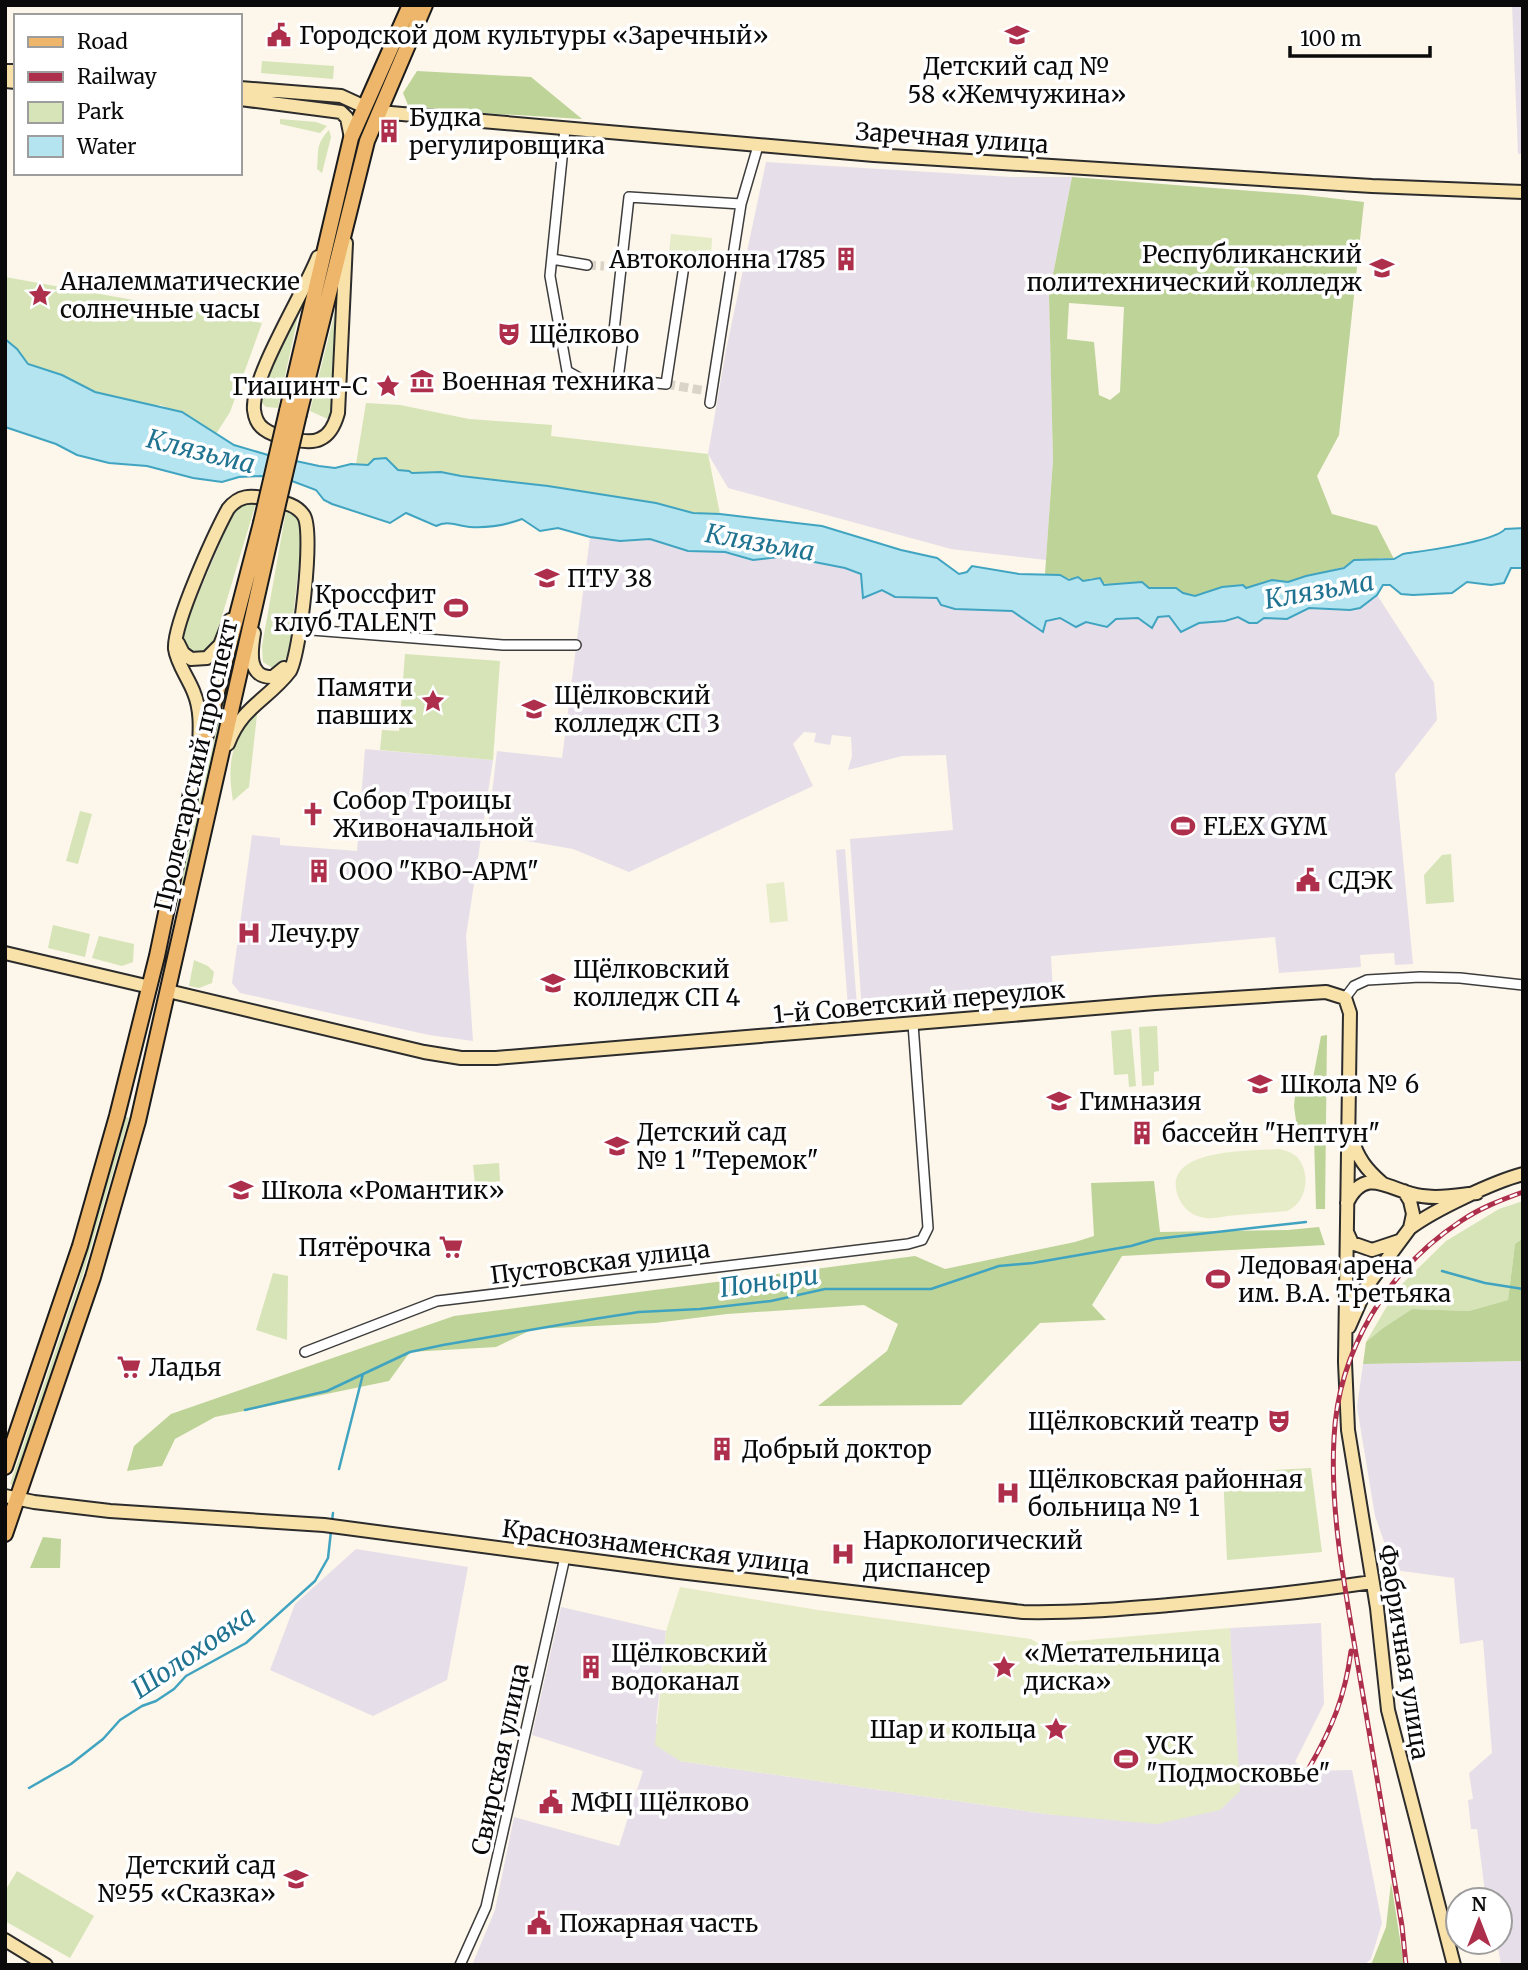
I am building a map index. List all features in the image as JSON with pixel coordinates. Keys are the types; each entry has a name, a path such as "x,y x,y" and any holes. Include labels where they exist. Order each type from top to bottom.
{"main road":[{"name":"Пролетарский проспект","path":"339,221 367,141 372,110 410,5"},
{"name":"Пролетарский проспект","path":"5,1534 12,1497 93,1277 138,1121 220,764 262,547 339,221 351,138 372,110 425,5"},
{"name":"Пролетарский проспект","path":"5,1467 80,1246 117,1115 150,987 199,761 262,547"},
{"path":"150,987 168,991"},
{"path":"117,1115 129,1110 135,1114 138,1121"}],"street":[{"name":"Заречная улица","path":"242,88 341,96 372,110 758,145 1103,170 1523,192"},
{"path":"242,99 341,112 349,123 351,138"},
{"path":"565,129 550,275 567,371 581,379 618,379 666,384 685,259 732,262"},
{"path":"710,404 741,204 758,145"},
{"path":"618,379 623,341 614,331 629,197 741,204"},
{"path":"339,221 338,414 326,436 305,442 264,429 258,422 254,407 263,373 339,221"},
{"path":"552,259 587,265"},
{"path":"199,761 198,708 177,655 176,635 223,517 232,504 251,496 294,506 308,524 308,554 298,643 290,671 240,719 220,764"},
{"path":"176,635 180,647 191,659 204,660 215,651 224,638 262,547"},
{"path":"262,547 253,644 254,668 263,676 274,677 282,670 298,643"},
{"path":"299,629 503,645 576,645"},
{"path":"5,953 150,987"},
{"path":"1345,999 1354,986 1367,980 1460,978 1523,985"},
{"name":"1-й Советский переулок","path":"168,991 388,1044 461,1058 496,1058 1155,1003 1326,992 1345,999"},
{"name":"Фабричная улица","path":"1345,999 1350,1013 1345,1341 1349,1430 1390,1720 1454,1965"},
{"name":"Пустовская улица","path":"305,1352 437,1301 908,1244 922,1240 928,1228 913,1024"},
{"name":"Фабричная улица","path":"1348,1125 1356,1154 1382,1183 1420,1196 1442,1197 1477,1193"},
{"path":"1410,1228 1477,1193 1523,1174"},
{"path":"1347,1203 1360,1184 1382,1183"},
{"path":"1404,1191 1413,1214 1410,1228"},
{"path":"1346,1227 1352,1243 1372,1250 1400,1241"},
{"name":"Фабричная улица","path":"1345,1341 1367,1286 1410,1228"},
{"name":"Краснознаменская улица","path":"12,1497 110,1511 324,1525 987,1608 1055,1613 1217,1601 1372,1582"},
{"name":"Свирская улица","path":"460,1965 473,1940 489,1895 565,1557"},
{"path":"5,1940 46,1965"}],"shaded area":[{"path":"1512,5 1523,5 1523,153 1518,154"},
{"path":"766,162 1011,177 1072,177 1049,295 1053,460 1046,560 951,549 728,488 708,454 726,350"},
{"path":"590,537 620,541 650,539 663,544 753,560 779,557 845,568 861,574 895,597 938,598 1012,611 1042,631 1046,621 1060,618 1097,625 1123,618 1169,616 1181,632 1199,623 1238,617 1287,619 1309,608 1350,610 1360,608 1377,595 1434,683 1437,720 1395,774 1413,964 1395,965 1394,953 1360,955 1361,967 1279,973 1275,937 1051,956 1053,995 862,1012 850,839 953,830 946,755 902,756 848,770 852,756 851,737 832,735 830,745 814,742 816,733 804,732 793,744 813,786 629,872 573,849 487,834 497,751 562,758"},
{"path":"365,749 493,760 466,936 473,1041 429,1035 240,993 232,983 252,835 280,838 280,845 357,851"},
{"path":"845,849 857,1006 848,1007 836,850"},
{"path":"1523,1361 1523,1965 1501,1965 1499,1956 1514,1956 1514,1886 1484,1886 1477,1829 1471,1829 1468,1800 1473,1799 1469,1773 1492,1753 1483,1640 1460,1644 1454,1578 1394,1570 1375,1516 1357,1407 1363,1364"},
{"path":"356,1549 468,1567 447,1680 373,1716 270,1670 295,1604"},
{"path":"561,1607 666,1631 656,1723 680,1761 1054,1815 1232,1681 1230,1628 1321,1623 1324,1704 1295,1762 1307,1771 1352,1770 1382,1923 1371,1959 1364,1965 472,1965 495,1910 514,1817 619,1846 643,1771 532,1735"}],"green space":[{"path":"262,61 334,66 333,79 261,73"},
{"path":"417,71 531,77 582,119 417,109 408,105 403,93"},
{"path":"280,119 316,122 327,126 320,133 280,124"},
{"path":"329,130 331,137 322,173 317,169 318,148"},
{"path":"1072,177 1364,202 1339,435 1317,476 1332,514 1377,526 1394,559 1381,558 1288,582 1272,580 1245,588 1243,585 1222,587 1195,596 1176,588 1149,588 1142,582 1122,585 1092,578 1083,581 1045,574 1053,460 1049,295","holes":["1069,303 1124,307 1120,392 1110,400 1099,395 1094,342 1067,339"]},
{"path":"671,234 712,238 711,256 669,253"},
{"path":"5,277 262,323 230,412 216,434 201,423 161,405 149,406 95,392 62,375 28,364 5,339"},
{"path":"336,308 333,400 330,420 310,411"},
{"path":"299,312 278,408 266,407 260,401 272,365"},
{"path":"366,403 400,405 469,419 552,425 551,436 708,454 720,514 693,513 656,503 548,486 441,472 412,473 398,470 386,458 368,465 356,464"},
{"path":"250,502 256,503 215,639 199,653 189,648 183,639 186,623 230,520 239,507"},
{"path":"286,511 298,521 302,536 290,645 283,663 274,669 263,662 262,646"},
{"path":"405,654 500,661 493,760 380,750 382,730 399,731"},
{"path":"234,661 179,907 184,866"},
{"path":"258,706 249,787 233,801 230,773 233,750"},
{"path":"80,811 92,814 78,864 66,861"},
{"path":"1451,854 1454,902 1426,904 1424,875 1442,855"},
{"path":"784,882 788,921 770,923 766,884"},
{"path":"53,925 90,934 85,957 48,948"},
{"path":"99,936 134,944 133,962 122,966 92,958"},
{"path":"194,960 214,972 212,983 199,988 189,986"},
{"path":"1157,1026 1159,1071 1154,1072 1154,1085 1142,1086 1139,1027"},
{"path":"1131,1029 1136,1086 1129,1087 1128,1074 1114,1075 1111,1031"},
{"path":"1327,1035 1325,1209 1316,1209 1314,1136 1297,1128 1294,1106 1296,1086 1313,1078 1321,1036"},
{"path":"126,1117 129,1118 79,1288 13,1485 10,1484 77,1287"},
{"path":"1280,1149 1296,1156 1304,1170 1305,1178 1303,1194 1294,1207 1287,1211 1208,1218 1192,1214 1178,1196 1176,1180 1183,1168 1196,1160 1232,1152"},
{"path":"499,1163 500,1181 475,1184 473,1165"},
{"path":"1154,1181 1160,1232 1319,1227 1325,1245 1122,1256 1092,1305 1106,1320 1040,1323 961,1405 818,1406 887,1351 898,1324 864,1305 727,1314 655,1323 533,1329 496,1347 410,1352 389,1381 215,1417 175,1439 162,1466 127,1471 134,1446 171,1414 454,1316 915,1256 945,1269 1094,1236 1091,1183"},
{"path":"1523,1201 1523,1238 1515,1244 1508,1300 1469,1311 1412,1309 1366,1342 1397,1289 1446,1241 1499,1209"},
{"path":"1523,1238 1523,1361 1363,1364 1366,1342 1412,1309 1469,1311 1508,1300 1515,1244"},
{"path":"273,1273 288,1276 287,1340 256,1330"},
{"path":"1311,1468 1322,1552 1227,1560 1223,1473"},
{"path":"43,1537 61,1539 60,1568 30,1568"},
{"path":"680,1587 818,1610 1031,1639 1039,1644 1230,1628 1240,1791 1220,1810 1157,1824 1054,1815 680,1761 655,1745 666,1631"},
{"path":"17,1871 94,1916 70,1958 5,1921 5,1891"},
{"path":"1391,1882 1404,1965 1371,1965 1386,1927"}],"water":[{"name":"Клязьма","path":"5,339 28,364 62,375 95,392 182,412 234,445 268,455 335,468 351,464 368,465 374,459 386,458 398,470 412,473 441,472 656,503 693,513 822,526 937,558 959,574 967,572 972,566 1019,574 1060,575 1069,580 1078,577 1083,581 1100,578 1104,585 1142,582 1149,588 1176,588 1195,596 1222,587 1243,585 1246,588 1272,580 1288,582 1344,568 1354,560 1394,559 1403,554 1488,538 1505,529 1523,528 1523,568 1511,568 1504,583 1491,585 1467,582 1452,593 1401,594 1390,585 1383,585 1377,595 1360,608 1309,608 1287,619 1264,618 1257,623 1249,623 1238,617 1199,623 1181,632 1169,616 1158,617 1152,628 1138,618 1116,619 1107,627 1086,622 1076,627 1060,618 1046,621 1043,632 1012,611 955,609 941,605 937,598 895,597 882,590 863,598 861,574 799,559 779,557 753,560 725,552 688,551 650,539 620,541 590,537 558,528 540,531 522,519 490,526 470,527 449,523 436,526 406,513 390,523 332,504 324,500 316,490 292,481 261,476 239,477 222,482 77,455 56,444 5,427"}],"waterway":[{"name":"Поныри","path":"245,1410 327,1391 410,1352 443,1345 639,1312 771,1301 825,1289 931,1289 999,1266 1033,1263 1131,1246 1155,1239 1306,1222"},
{"name":"Поныри","path":"1442,1271 1485,1283 1523,1289"},
{"name":"Шолоховка","path":"339,1469 363,1374"},
{"name":"Шолоховка","path":"332,1521 333,1513"},
{"name":"Шолоховка","path":"29,1788 71,1764 103,1739 120,1720 142,1706 156,1701 174,1689 186,1676 246,1643 315,1581 328,1558 331,1531"}],"tunnel":[{"path":"587,265 604,266"},
{"path":"666,384 712,392"}],"railway":[{"path":"1406,1965 1402,1926 1339,1546 1333,1465 1338,1405 1345,1374 1357,1343 1372,1314 1411,1263 1435,1240 1468,1216 1523,1192"},
{"path":"1309,1768 1336,1712 1351,1651"}],"place":[{"name":"Городской дом культуры «Заречный»","path":"279,35"},
{"name":"Детский сад № 58 «Жемчужина»","path":"1017,35"},
{"name":"Будка регулировщика","path":"389,131"},
{"name":"Автоколонна 1785","path":"846,259"},
{"name":"Республиканский политехнический колледж","path":"1382,268"},
{"name":"Аналемматические солнечные часы","path":"40,295"},
{"name":"Щёлково","path":"509,334"},
{"name":"Военная техника","path":"422,381"},
{"name":"Гиацинт-С","path":"388,386"},
{"name":"ПТУ 38","path":"547,578"},
{"name":"Кроссфит клуб TALENT","path":"456,608"},
{"name":"Памяти павших","path":"433,701"},
{"name":"Щёлковский колледж СП 3","path":"534,709"},
{"name":"Собор Троицы Живоначальной","path":"313,814"},
{"name":"FLEX GYM","path":"1183,826"},
{"name":"ООО \"КВО-АРМ\"","path":"319,871"},
{"name":"СДЭК","path":"1308,880"},
{"name":"Лечу.ру","path":"249,933"},
{"name":"Щёлковский колледж СП 4","path":"553,983"},
{"name":"Школа № 6","path":"1260,1084"},
{"name":"Гимназия","path":"1059,1101"},
{"name":"бассейн \"Нептун\"","path":"1142,1133"},
{"name":"Детский сад № 1 \"Теремок\"","path":"617,1146"},
{"name":"Школа «Романтик»","path":"241,1190"},
{"name":"Пятёрочка","path":"451,1247"},
{"name":"Ледовая арена им. В.А. Третьяка","path":"1218,1279"},
{"name":"Ладья","path":"129,1367"},
{"name":"Щёлковский театр","path":"1279,1421"},
{"name":"Добрый доктор","path":"722,1449"},
{"name":"Щёлковская районная больница № 1","path":"1008,1493"},
{"name":"Наркологический диспансер","path":"843,1554"},
{"name":"Щёлковский водоканал","path":"591,1667"},
{"name":"«Метательница диска»","path":"1004,1667"},
{"name":"Шар и кольца","path":"1056,1729"},
{"name":"УСК \"Подмосковье\"","path":"1126,1759"},
{"name":"МФЦ Щёлково","path":"551,1802"},
{"name":"Детский сад №55 «Сказка»","path":"296,1879"},
{"name":"Пожарная часть","path":"539,1923"}]}
